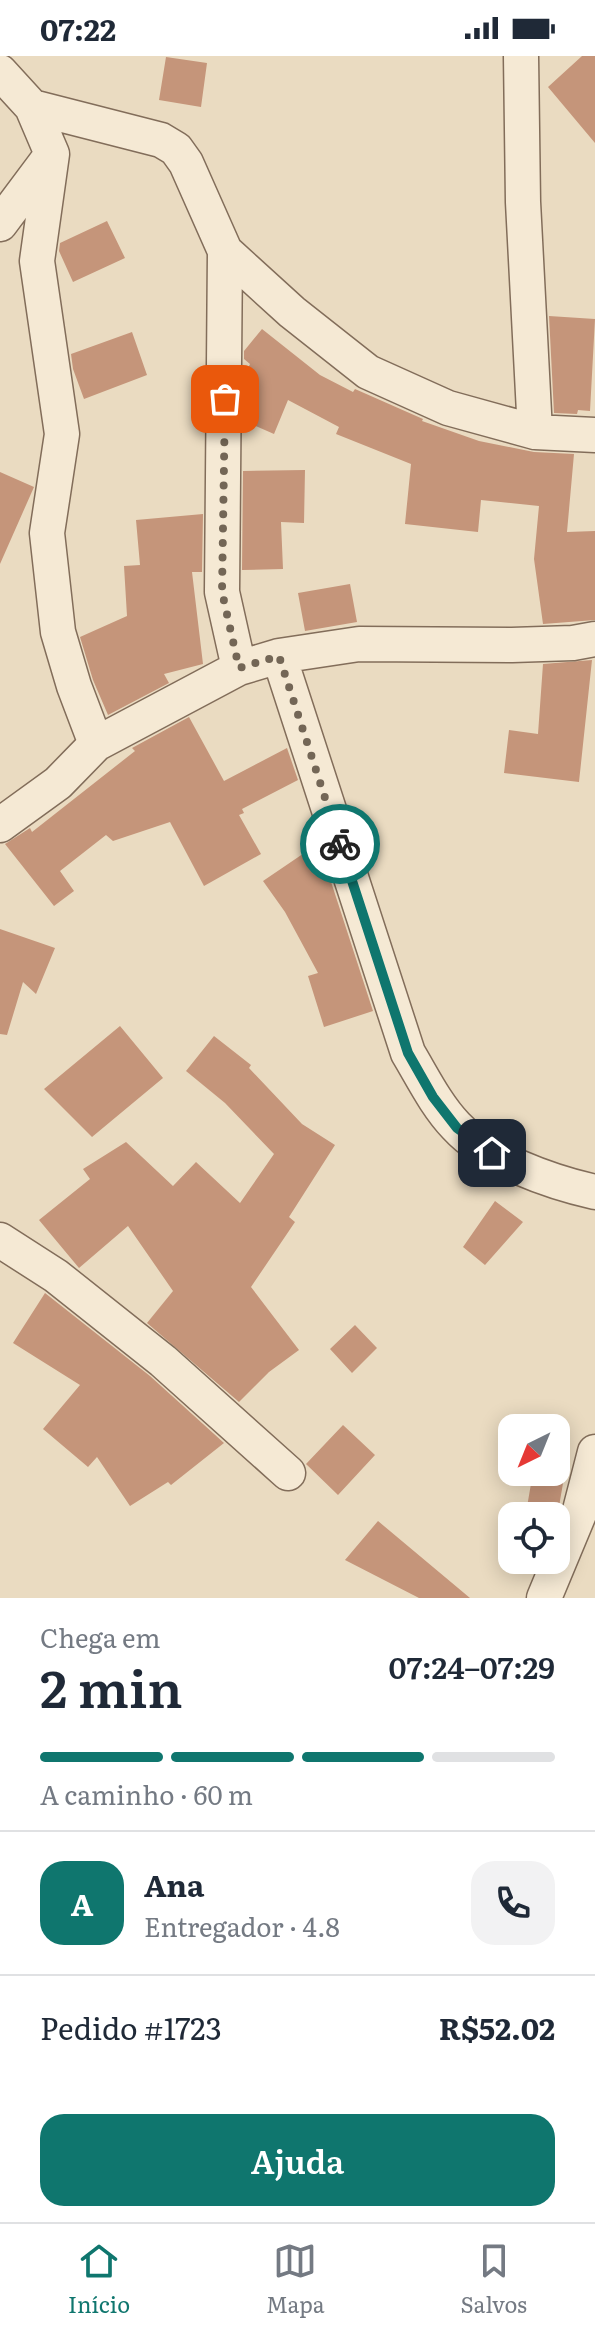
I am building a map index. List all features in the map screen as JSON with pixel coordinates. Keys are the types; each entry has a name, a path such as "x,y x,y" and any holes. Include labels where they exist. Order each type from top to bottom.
{"street":[{"path":"521,56 523,202 535,432"},
{"path":"0,72 32,107 52,154 37,261 62,434 47,533 58,632 96,744"},
{"path":"32,107 161,140 176,149 186,163 225,251 292,312 368,372 448,408 535,432 595,435"},
{"path":"0,224 52,154"},
{"path":"225,251 222,592 239,668"},
{"path":"0,825 58,783 96,744 239,668 279,656 359,644 512,645 573,643 595,639"},
{"path":"279,656 408,1053 433,1097 457,1128 492,1153 564,1185 595,1192"},
{"path":"0,1240 56,1276 152,1352 288,1473"},
{"path":"544,1598 579,1514 595,1452"}],"building":[{"path":"582,56 595,56 595,143 548,87"},
{"path":"166,57 207,63 201,107 159,100"},
{"path":"107,221 125,258 73,282 59,251 60,243"},
{"path":"549,316 595,319 590,411 554,413"},
{"path":"262,329 320,375 422,421 479,441 534,452 574,454 567,532 595,531 595,620 543,624 534,559 539,506 481,500 478,532 405,524 411,464 336,434 339,427 288,400 274,434 244,421 244,377 250,364 244,359 244,351"},
{"path":"132,332 147,375 84,399 71,354"},
{"path":"305,470 304,523 281,522 283,569 242,570 243,471"},
{"path":"0,472 34,487 0,564"},
{"path":"203,514 202,572 192,572 203,664 164,674 169,683 108,715 80,637 127,616 124,566 140,565 136,520"},
{"path":"350,584 357,622 305,631 298,593"},
{"path":"592,660 579,782 504,773 509,730 538,734 543,664"},
{"path":"189,717 224,781 287,748 298,780 242,809 244,813 239,815 261,854 204,886 170,822 113,841 106,835 60,871 74,891 54,906 5,844 30,828 32,832 135,751 132,748"},
{"path":"316,845 322,854 373,1011 324,1027 308,976 318,973 285,912 263,881"},
{"path":"0,929 55,948 36,994 23,982 7,1035 0,1034"},
{"path":"120,1026 163,1078 92,1137 44,1089"},
{"path":"214,1036 251,1065 249,1068 302,1124 335,1145 289,1217 295,1222 251,1287 299,1350 269,1372 239,1402 147,1323 173,1291 128,1226 79,1268 39,1220 90,1179 83,1169 126,1142 173,1186 196,1162 240,1203 274,1154 225,1103 186,1071"},
{"path":"495,1201 523,1222 485,1265 463,1247"},
{"path":"45,1293 150,1376 224,1443 171,1485 168,1482 130,1506 97,1457 88,1467 43,1429 80,1385 13,1343"},
{"path":"355,1325 377,1348 352,1373 330,1349"},
{"path":"343,1425 375,1455 338,1495 306,1464"},
{"path":"531,1486 563,1486 560,1502 528,1502"},
{"path":"378,1521 470,1598 419,1598 345,1560"}],"way so far":[{"path":"225,399 222,592 239,668 279,656 340,844"}],"route":[{"path":"340,844 408,1053 433,1097 457,1128 492,1153"}]}
